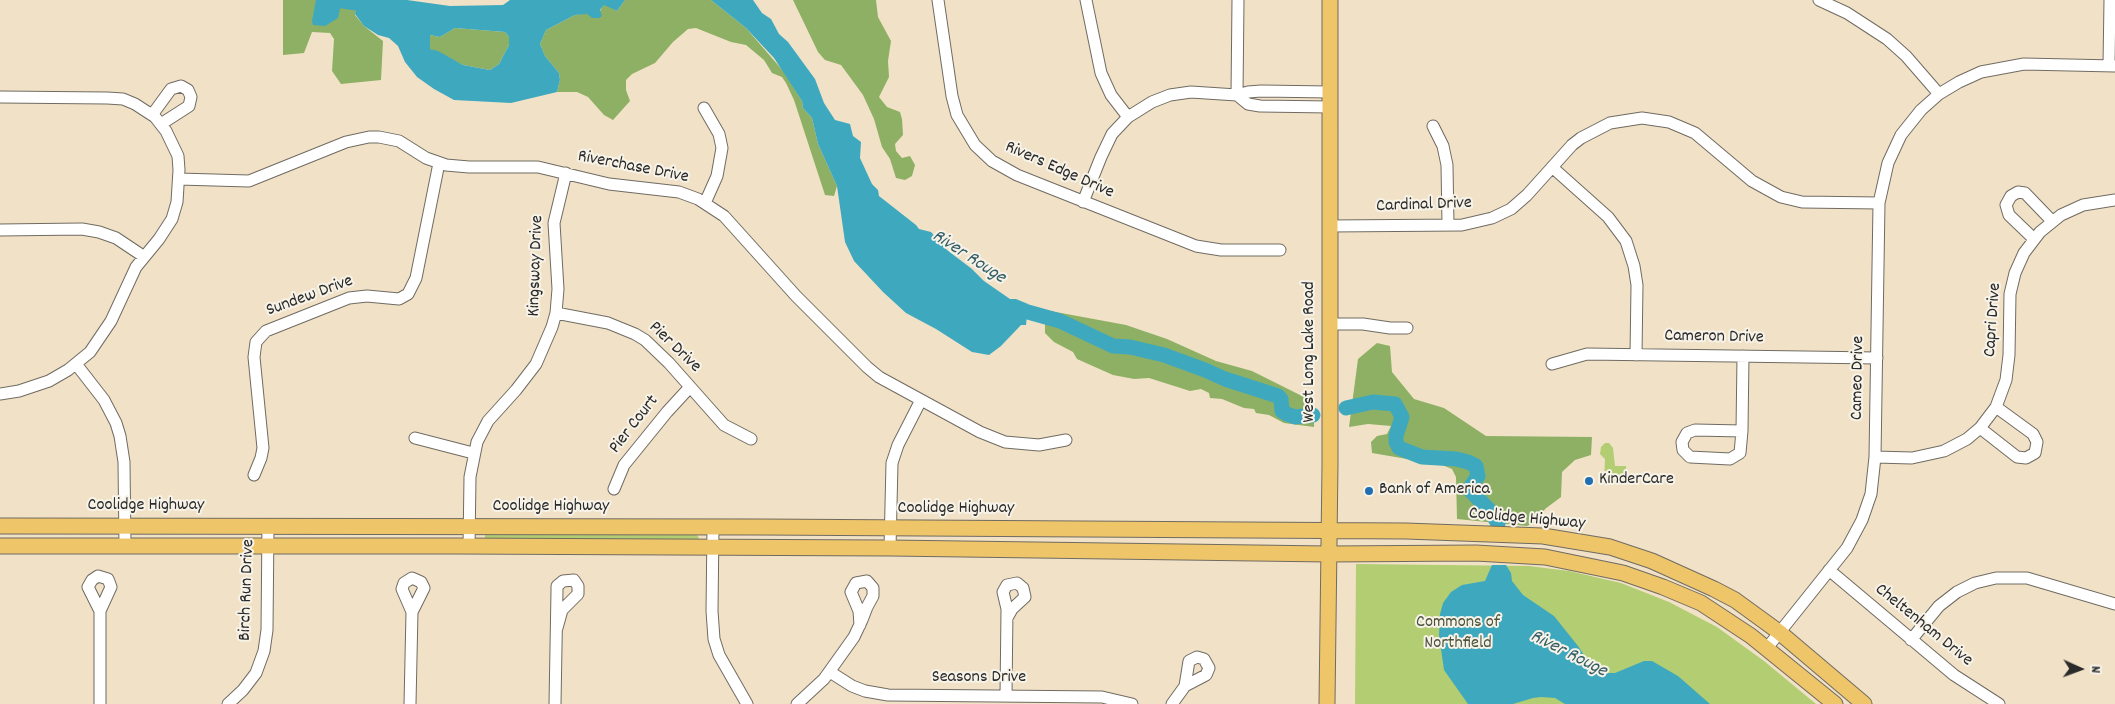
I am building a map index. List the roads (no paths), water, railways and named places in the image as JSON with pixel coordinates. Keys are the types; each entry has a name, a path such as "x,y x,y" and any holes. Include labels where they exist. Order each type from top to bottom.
{"main road":[{"name":"West Long Lake Road","path":"1327,704 1330,0"},
{"name":"Coolidge Highway","path":"0,526 713,527 1454,532 1543,536 1617,550 1684,574 1714,588 1779,632 1864,704"},
{"path":"1191,551 1200,544 1203,536 1202,531"},
{"path":"1220,551 1222,539 1234,531"},
{"path":"1448,553 1457,546 1457,537 1454,532"},
{"path":"1476,553 1475,540 1484,533"},
{"name":"Coolidge Highway","path":"0,546 890,548 1220,551 1328,554 1476,553 1545,557 1624,573 1701,603 1735,624 1767,648 1835,704"}],"street":[{"name":"Rivers Edge Drive","path":"938,0 955,108 962,126 972,141 992,162 1017,175 1196,246 1221,250 1280,250"},
{"path":"1086,0 1101,73 1111,96 1128,118"},
{"path":"1237,95 1238,0"},
{"path":"1819,0 1852,16 1887,39 1906,56 1939,94"},
{"path":"2110,0 2112,65"},
{"name":"Cameo Drive","path":"1767,648 1847,548 1862,520 1871,494 1875,457 1879,203 1888,163 1897,143 1912,120 1939,94 1970,76 2003,66 2034,64 2112,65"},
{"path":"152,115 171,89 180,86 188,90 191,97 189,106 161,124"},
{"path":"1083,202 1112,134 1128,118 1152,102 1179,93 1204,92 1237,95 1261,91 1330,99"},
{"path":"1237,95 1248,104 1260,106 1330,99"},
{"path":"0,97 123,99 135,104 152,115 169,136 178,156 179,180 177,202 172,219 136,267 102,337 90,352 58,376 39,385 0,394"},
{"path":"704,108 720,134 722,148 717,176 705,202"},
{"name":"Cardinal Drive","path":"1329,226 1472,224 1502,214 1527,195 1581,138 1603,126 1630,118 1669,122 1695,133 1752,181 1781,197 1802,202 1879,203"},
{"path":"1433,126 1443,146 1447,165 1448,225"},
{"name":"Riverchase Drive","path":"179,180 249,181 346,142 369,137 399,141 439,163 469,167 538,166 609,184 671,191 705,202 728,220 796,296 879,377 980,432 1005,442 1038,445 1066,440"},
{"name":"Sundew Drive","path":"254,475 263,448 254,357 256,342 266,330 349,298 367,296 399,299 408,294 416,278 439,163"},
{"path":"1552,168 1608,217 1626,242 1634,266 1637,285 1636,355"},
{"name":"Kingsway Drive","path":"469,546 470,476 473,453 488,421 536,364 548,340 556,313 558,282 554,222 566,173"},
{"path":"2034,239 2007,211 2006,202 2010,196 2018,192 2026,193 2052,221"},
{"name":"Capri Drive","path":"1875,457 1912,458 1932,455 1956,446 1980,428 1996,407 2004,389 2008,367 2012,284 2019,262 2034,239 2052,221 2083,205 2115,200"},
{"path":"0,230 82,230 99,232 116,238 143,256"},
{"name":"Pier Drive","path":"556,313 608,322 628,329 654,348 724,425 751,439"},
{"path":"1330,324 1363,324 1390,328 1407,328"},
{"name":"Cameron Drive","path":"1552,364 1587,354 1876,358"},
{"path":"1742,431 1691,431 1683,439 1683,450 1693,458 1730,459 1738,455 1741,450 1742,431 1743,356"},
{"path":"76,364 107,405 120,436 124,462 125,546"},
{"name":"Pier Court","path":"614,489 624,465 690,387"},
{"path":"890,548 892,463 904,430 921,400"},
{"path":"1980,428 2017,457 2026,458 2035,453 2037,442 2033,434 1996,407"},
{"path":"415,438 473,453"},
{"name":"Birch Run Drive","path":"232,703 256,672 264,651 268,630 268,525"},
{"path":"713,527 712,619 714,639 719,655 747,704"},
{"name":"Cheltenham Drive","path":"1829,570 1963,682 1999,704"},
{"path":"1911,640 1948,599 1975,583 1996,578 2027,578 2115,604"},
{"path":"100,611 100,704"},
{"path":"410,704 412,612"},
{"path":"1006,696 1007,618"},
{"path":"797,704 816,688 830,672 860,625"},
{"path":"554,704 557,628"},
{"name":"Seasons Drive","path":"830,672 845,683 875,694 898,696 1102,697 1132,704"},
{"path":"1172,704 1185,686"}],"water":[{"path":"316,0 342,0 338,18 325,26 313,25"},
{"path":"357,0 407,0 450,6 503,5 510,0 625,0 617,11 604,5 600,10 602,16 599,18 592,18 587,14 575,15 546,30 540,44 545,56 559,73 560,80 557,92 511,103 454,100 434,89 417,77 405,62 398,46 389,38 378,35 364,26 355,14","holes":["455,28 505,32 509,37 509,45 499,64 490,70 463,65 438,51 430,49 430,35 440,37"]},
{"path":"711,0 753,0 762,13 771,19 779,34 788,42 815,79 824,103 835,120 850,124 853,136 861,142 860,158 872,184 878,190 879,196 919,229 931,232 947,250 984,281 1010,299 1016,299 1028,304 1026,325 1021,325 1001,346 989,355 972,352 906,313 883,292 854,261 845,242 837,186 818,144 812,118 803,108 802,101 774,58 746,28"},
{"path":"1492,565 1506,565 1511,573 1512,581 1523,595 1554,616 1578,646 1593,669 1602,673 1615,673 1644,661 1652,661 1678,676 1710,704 1565,704 1555,698 1541,697 1513,704 1468,704 1444,670 1439,635 1440,614 1443,603 1451,592 1462,585 1485,581"}],"waterway":[{"name":"River Rouge","path":"336,0 363,4 374,10"},
{"name":"River Rouge","path":"1010,307 1060,321 1113,346 1130,347 1164,355 1225,379 1278,396 1281,399 1282,411 1295,417 1313,415"},
{"name":"River Rouge","path":"1346,408 1373,402 1395,404 1402,417 1396,436 1399,448 1422,457 1456,459 1476,466 1478,476 1469,489 1492,513 1498,524"}],"place":[{"name":"KinderCare","path":"1589,481"},
{"name":"Bank of America","path":"1369,491"}],"park label":[{"name":"Commons of Northfield","path":"1458,634"}]}
